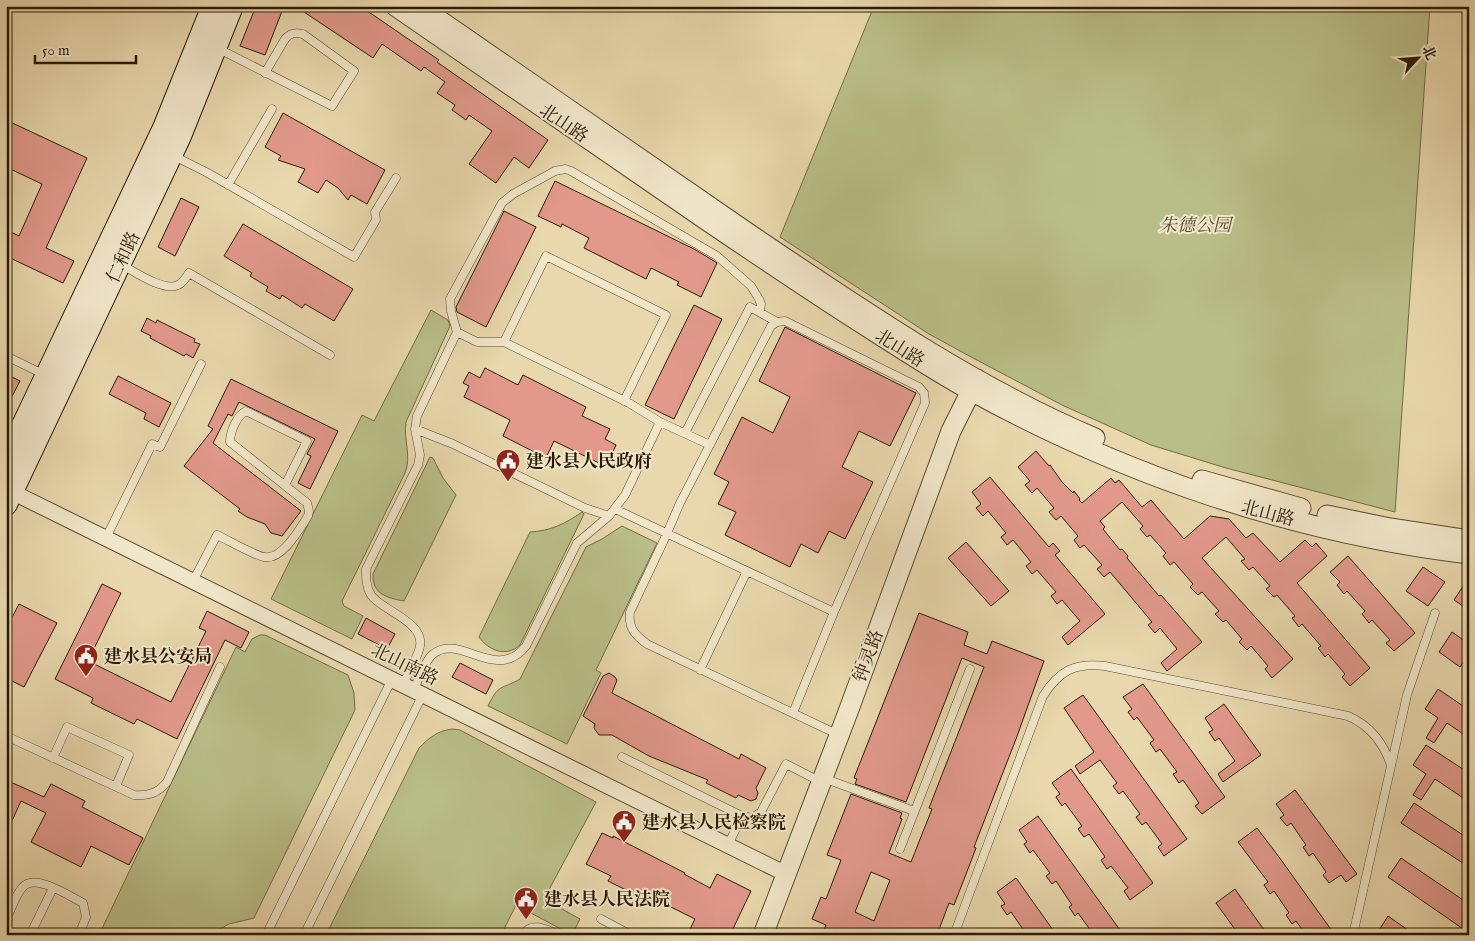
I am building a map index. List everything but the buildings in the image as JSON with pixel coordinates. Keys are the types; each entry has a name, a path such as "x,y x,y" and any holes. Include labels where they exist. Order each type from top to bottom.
{"main road":[{"name":"仁和路","path":"6,461 164,128 213,6"},
{"name":"仁和路","path":"8,495 171,154 232,6"}],"street":[{"name":"北山路","path":"395,6 804,286 929,366 1013,398 1088,435 1161,465 1202,479 1284,504 1336,517 1390,528 1469,540"},
{"name":"北山路","path":"419,6 811,276 936,355 1007,410 1083,447 1198,492 1333,530 1469,554"},
{"name":"钟灵路","path":"763,935 839,735 948,437 974,384"},
{"name":"北山南路","path":"8,495 106,538 786,874"}],"lane":[{"path":"216,48 266,73 332,106 354,71 298,32 285,39 266,73"},
{"path":"228,184 272,108"},
{"path":"171,154 228,184 354,257 376,220 376,212 396,178"},
{"path":"304,935 408,687 420,646 418,634 412,625 372,597 366,582 366,569 418,465 419,451 414,430 417,416 457,332 451,311 450,299 498,210 513,194 555,171 565,169 571,171 717,256 751,286 759,298 760,311"},
{"path":"504,342 546,256 640,302 666,315 624,401"},
{"path":"120,264 162,286 172,287 181,283 189,273 330,354"},
{"path":"685,434 750,306 777,322"},
{"path":"793,713 834,612 926,403 926,398 919,387 786,321 777,322 771,326 680,503 630,612 630,624 635,634 647,644 839,735"},
{"path":"457,332 477,342 504,342 624,401 660,422 710,445"},
{"path":"6,356 47,376"},
{"path":"106,538 152,444 160,447 201,364"},
{"path":"193,581 217,535 265,557 274,556 285,548 310,511 308,503 230,442 230,434 242,413 246,411 307,441 285,485"},
{"path":"266,935 408,687 431,656 440,650 453,649 499,661 514,657 520,653 526,646 577,543 609,516 625,495 660,422"},
{"path":"414,430 453,444 584,508 609,516"},
{"path":"615,508 834,612"},
{"path":"700,670 747,571"},
{"path":"1353,935 1407,695 1435,613"},
{"path":"954,935 1043,696 1055,679 1070,669 1087,665 1105,666 1348,716 1370,729 1380,742 1391,765"},
{"path":"6,736 134,795 150,795 160,790 167,782 220,667"},
{"path":"900,849 970,669"},
{"path":"53,758 67,727 129,755 116,786"},
{"path":"622,756 742,816 752,818 762,812 786,764 822,780 914,811"},
{"path":"728,845 742,816"},
{"path":"6,920 22,887 40,882 82,902 86,917 79,935"},
{"path":"30,935 53,888"},
{"path":"601,919 631,935"},
{"path":"523,935 524,931 536,927 545,928 558,935"},
{"path":"6,932 11,935"}],"green space":[{"name":"朱德公园","path":"874,6 1430,6 1395,512 1226,468 1151,445 1062,405 929,334 780,237"},
{"path":"431,310 448,320 450,326 406,422 408,460 405,473 342,601 344,606 363,616 352,639 271,599 362,415 374,421"},
{"path":"430,457 433,458 443,478 456,495 404,601 398,600 378,591 373,581 373,574"},
{"path":"582,512 584,514 520,645 515,649 503,652 487,646 479,637 530,532 557,526"},
{"path":"622,526 657,543 596,670 601,673 567,744 488,706 498,690 520,679 586,547"},
{"path":"265,635 348,675 354,693 355,710 254,918 229,924 209,935 99,935 236,647 245,652 252,639"},
{"path":"460,730 596,802 544,899 580,919 572,935 516,905 501,935 326,935 419,748 442,731"}],"place":[{"name":"建水县人民政府","path":"508,482"},
{"name":"建水县公安局","path":"86,677"},
{"name":"建水县人民检察院","path":"624,843"},
{"name":"建水县人民法院","path":"526,920"}]}
